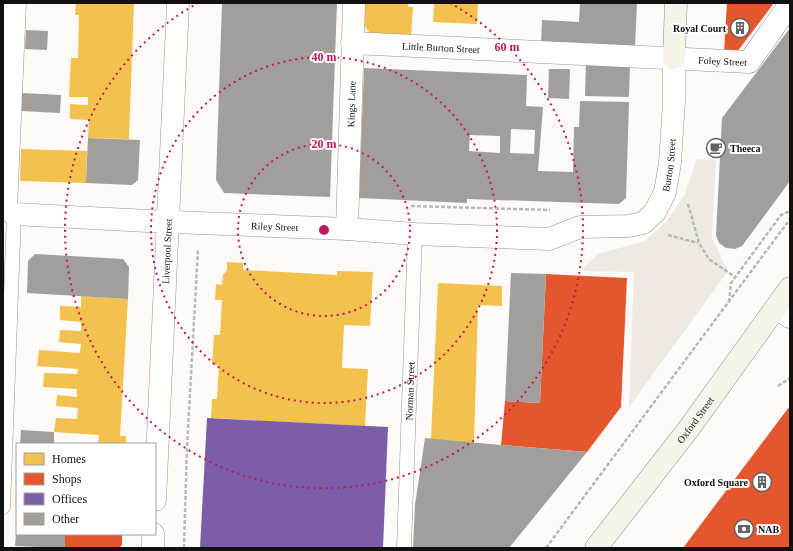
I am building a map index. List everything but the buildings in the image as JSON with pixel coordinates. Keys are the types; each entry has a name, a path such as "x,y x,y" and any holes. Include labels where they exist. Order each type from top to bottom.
{"main road":[{"name":"Burton Street","path":"674,58 676,3"},
{"name":"Oxford Street","path":"598,547 690,427 783,312 790,288"}],"street":[{"path":"7,210 8,34 15,3"},
{"name":"Liverpool Street","path":"156,479 178,3"},
{"name":"Kings Lane","path":"347,229 354,3"},
{"name":"Foley Street","path":"674,58 749,62 790,4"},
{"name":"Little Burton Street","path":"352,43 674,58"},
{"name":"Burton Street","path":"549,239 580,227 628,226 642,223 655,212 665,192 670,163 674,101 674,58"},
{"name":"Riley Street","path":"7,210 199,224 347,229 415,234 549,239"},
{"path":"153,535 153,548"}],"lane":[{"path":"3,507 7,210"},
{"name":"Norman Street","path":"404,548 415,234"}],"path":[{"path":"407,205 556,210"},
{"path":"729,302 731,283 735,277 781,215 790,211"},
{"path":"546,548 790,219"},
{"path":"184,548 187,447 199,224"},
{"path":"699,243 709,259 735,277"},
{"path":"778,386 790,378"}],"shaded area":[{"path":"697,159 716,160 712,238 728,271 629,407 634,272 580,271 598,254 645,241 666,222 685,194"}],"place":[{"name":"Royal Court","path":"740,28"},
{"name":"Theeca","path":"716,148"},
{"name":"Oxford Square","path":"762,482"},
{"name":"NAB","path":"744,529"}]}
